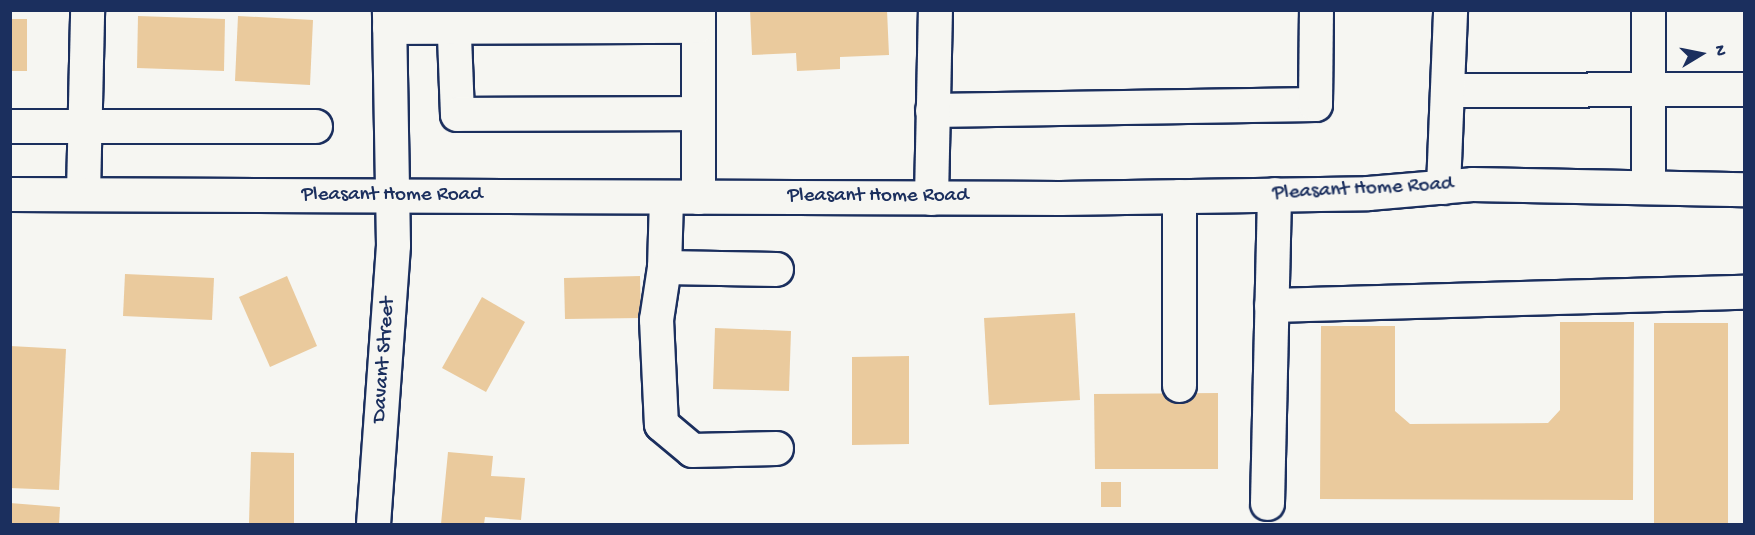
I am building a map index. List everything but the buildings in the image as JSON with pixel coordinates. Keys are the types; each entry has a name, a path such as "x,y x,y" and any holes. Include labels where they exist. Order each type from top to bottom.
{"main road":[{"path":"84,193 83,126 87,10"},
{"path":"931,198 935,10"},
{"path":"932,110 1315,104 1316,10"},
{"path":"1443,187 1450,10"},
{"path":"1648,10 1648,187"},
{"path":"389,19 698,18 698,113 682,197 664,267 656,319 661,424 692,450 776,448"},
{"name":"Davant Street","path":"374,525 393,245 389,19"},
{"path":"453,19 457,114 698,113"},
{"path":"1447,90 1744,89"},
{"path":"10,126 315,126"},
{"name":"Pleasant Home Road","path":"10,194 931,198 1368,193 1472,184 1744,189"},
{"path":"1267,503 1274,195"},
{"path":"1179,196 1179,385"},
{"path":"664,267 776,269"},
{"path":"1271,305 1744,292"}]}
